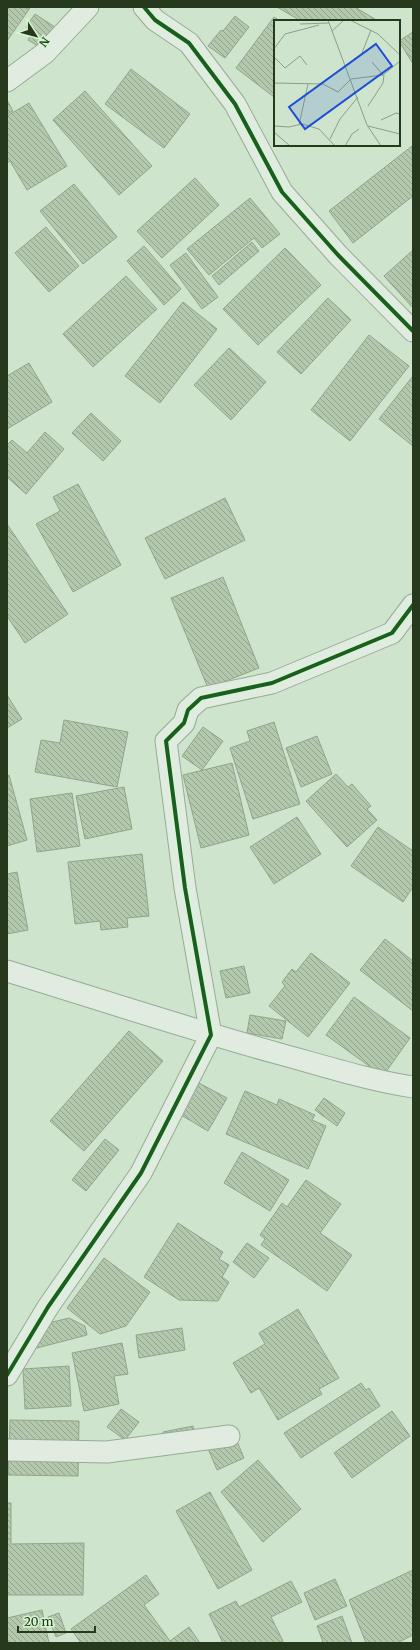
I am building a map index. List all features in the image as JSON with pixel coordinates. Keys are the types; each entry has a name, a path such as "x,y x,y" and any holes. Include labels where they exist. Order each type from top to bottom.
{"street":[{"path":"7,81 45,53 88,7"},
{"path":"144,7 155,20 189,43 235,104 282,192 338,255 413,331"},
{"path":"7,1375 48,1307 141,1173 211,1035 185,888 166,741 184,723 188,710 201,698 272,683 392,633 413,605"},
{"path":"7,971 211,1035 387,1083 413,1087"},
{"path":"7,1450 107,1452 229,1436"}],"building":[{"path":"7,7 30,8 7,41"},
{"path":"277,7 355,7 376,20 299,20"},
{"path":"35,14 55,27 41,48 28,40 33,31 26,27"},
{"path":"235,16 249,27 225,58 208,46"},
{"path":"274,17 278,20 274,20 274,97 236,68"},
{"path":"413,32 413,64 400,43 400,40"},
{"path":"131,69 190,114 164,148 105,104"},
{"path":"85,91 152,166 119,195 53,120"},
{"path":"7,100 13,111 7,114"},
{"path":"29,103 67,166 27,190 10,161 7,163 7,116"},
{"path":"412,146 413,196 353,243 329,211"},
{"path":"195,178 219,205 162,258 137,231"},
{"path":"74,184 117,237 83,264 40,211"},
{"path":"250,198 280,234 262,248 254,238 209,275 187,249"},
{"path":"46,227 79,266 49,292 15,253"},
{"path":"252,242 259,251 219,285 212,276"},
{"path":"144,246 181,289 164,305 127,261"},
{"path":"285,248 321,285 258,345 223,309"},
{"path":"413,250 413,308 384,276"},
{"path":"186,253 218,297 202,309 170,265"},
{"path":"126,276 157,309 93,367 63,334"},
{"path":"328,298 351,320 301,374 277,352"},
{"path":"183,302 217,329 160,403 125,376"},
{"path":"369,335 409,366 350,441 311,410"},
{"path":"229,348 266,382 231,420 194,385"},
{"path":"29,363 52,402 7,429 7,376"},
{"path":"413,376 413,446 379,419"},
{"path":"91,413 121,441 103,461 72,433"},
{"path":"45,432 64,449 26,494 7,477 7,445 12,440 27,453"},
{"path":"78,484 121,565 73,592 36,524 60,511 53,497"},
{"path":"225,498 245,540 165,579 145,538"},
{"path":"7,524 68,614 25,643 7,616"},
{"path":"223,577 259,668 208,688 171,598"},
{"path":"7,695 22,719 7,728"},
{"path":"64,720 128,732 117,787 35,772 41,740 60,743"},
{"path":"274,722 300,804 253,819 230,748 250,741 247,731"},
{"path":"203,727 223,741 202,770 182,756"},
{"path":"317,736 332,774 301,787 286,748"},
{"path":"232,763 249,835 201,848 183,775"},
{"path":"336,774 348,787 352,784 371,806 367,809 377,820 347,847 306,801"},
{"path":"9,775 27,840 7,846 7,776"},
{"path":"124,787 132,829 85,839 76,796"},
{"path":"72,793 80,846 37,852 30,799"},
{"path":"297,817 321,854 274,884 250,847"},
{"path":"378,827 413,851 413,887 403,902 351,866"},
{"path":"142,854 149,916 127,918 128,927 101,930 100,921 75,924 68,862"},
{"path":"17,872 28,930 7,934 7,874"},
{"path":"385,939 413,961 413,1011 360,970"},
{"path":"311,953 350,983 308,1037 269,1006 285,986 282,982 292,969 296,972"},
{"path":"244,966 250,993 226,998 220,971"},
{"path":"354,997 410,1038 383,1076 326,1035"},
{"path":"250,1015 286,1021 282,1039 247,1033"},
{"path":"129,1031 163,1061 84,1151 50,1121"},
{"path":"199,1083 227,1098 208,1131 181,1115"},
{"path":"245,1091 277,1105 279,1099 315,1115 312,1120 326,1126 308,1169 226,1134"},
{"path":"324,1098 345,1113 337,1126 315,1110"},
{"path":"105,1139 119,1150 86,1191 72,1180"},
{"path":"242,1152 289,1180 270,1211 224,1183"},
{"path":"306,1180 341,1204 320,1233 352,1255 327,1291 261,1245 265,1239 260,1235 282,1203 287,1207"},
{"path":"178,1223 223,1252 219,1259 229,1265 222,1277 229,1282 218,1301 179,1300 144,1277"},
{"path":"247,1243 269,1258 254,1278 233,1262"},
{"path":"104,1258 150,1292 126,1326 100,1334 67,1308"},
{"path":"298,1309 339,1378 319,1389 322,1394 278,1420 259,1388 251,1393 233,1363 265,1344 259,1333"},
{"path":"69,1318 85,1326 87,1335 33,1349 28,1328"},
{"path":"182,1328 185,1350 139,1358 136,1335"},
{"path":"122,1343 128,1374 114,1376 119,1404 84,1411 72,1353"},
{"path":"69,1366 71,1406 25,1409 23,1369"},
{"path":"361,1383 366,1390 369,1388 380,1406 301,1458 284,1433"},
{"path":"121,1409 139,1422 125,1440 107,1427"},
{"path":"392,1411 410,1436 352,1478 334,1453"},
{"path":"10,1420 79,1421 78,1476 8,1475"},
{"path":"193,1426 197,1448 167,1454 163,1432"},
{"path":"231,1427 244,1458 217,1470 204,1439"},
{"path":"258,1460 301,1509 263,1542 221,1492"},
{"path":"210,1492 252,1570 218,1589 176,1511"},
{"path":"7,1503 11,1503 11,1544 84,1543 83,1595 7,1595"},
{"path":"413,1570 413,1635 397,1643 366,1643 349,1600"},
{"path":"146,1575 159,1594 144,1605 170,1641 189,1627 200,1643 81,1643 71,1629"},
{"path":"335,1579 347,1606 315,1620 304,1593"},
{"path":"291,1581 302,1602 271,1617 283,1641 278,1643 223,1643 209,1614 236,1601 239,1607"},
{"path":"42,1610 49,1643 7,1643 7,1618"},
{"path":"59,1613 66,1633 56,1637 48,1617"},
{"path":"342,1616 352,1643 319,1643 323,1642 317,1626"}],"cycle path":[{"path":"144,7 155,20 189,43 235,104 282,192 338,255 413,331"},
{"path":"7,1375 48,1307 141,1173 211,1035 185,888 166,741 184,723 188,710 201,698 272,683 392,633 413,605"}]}
